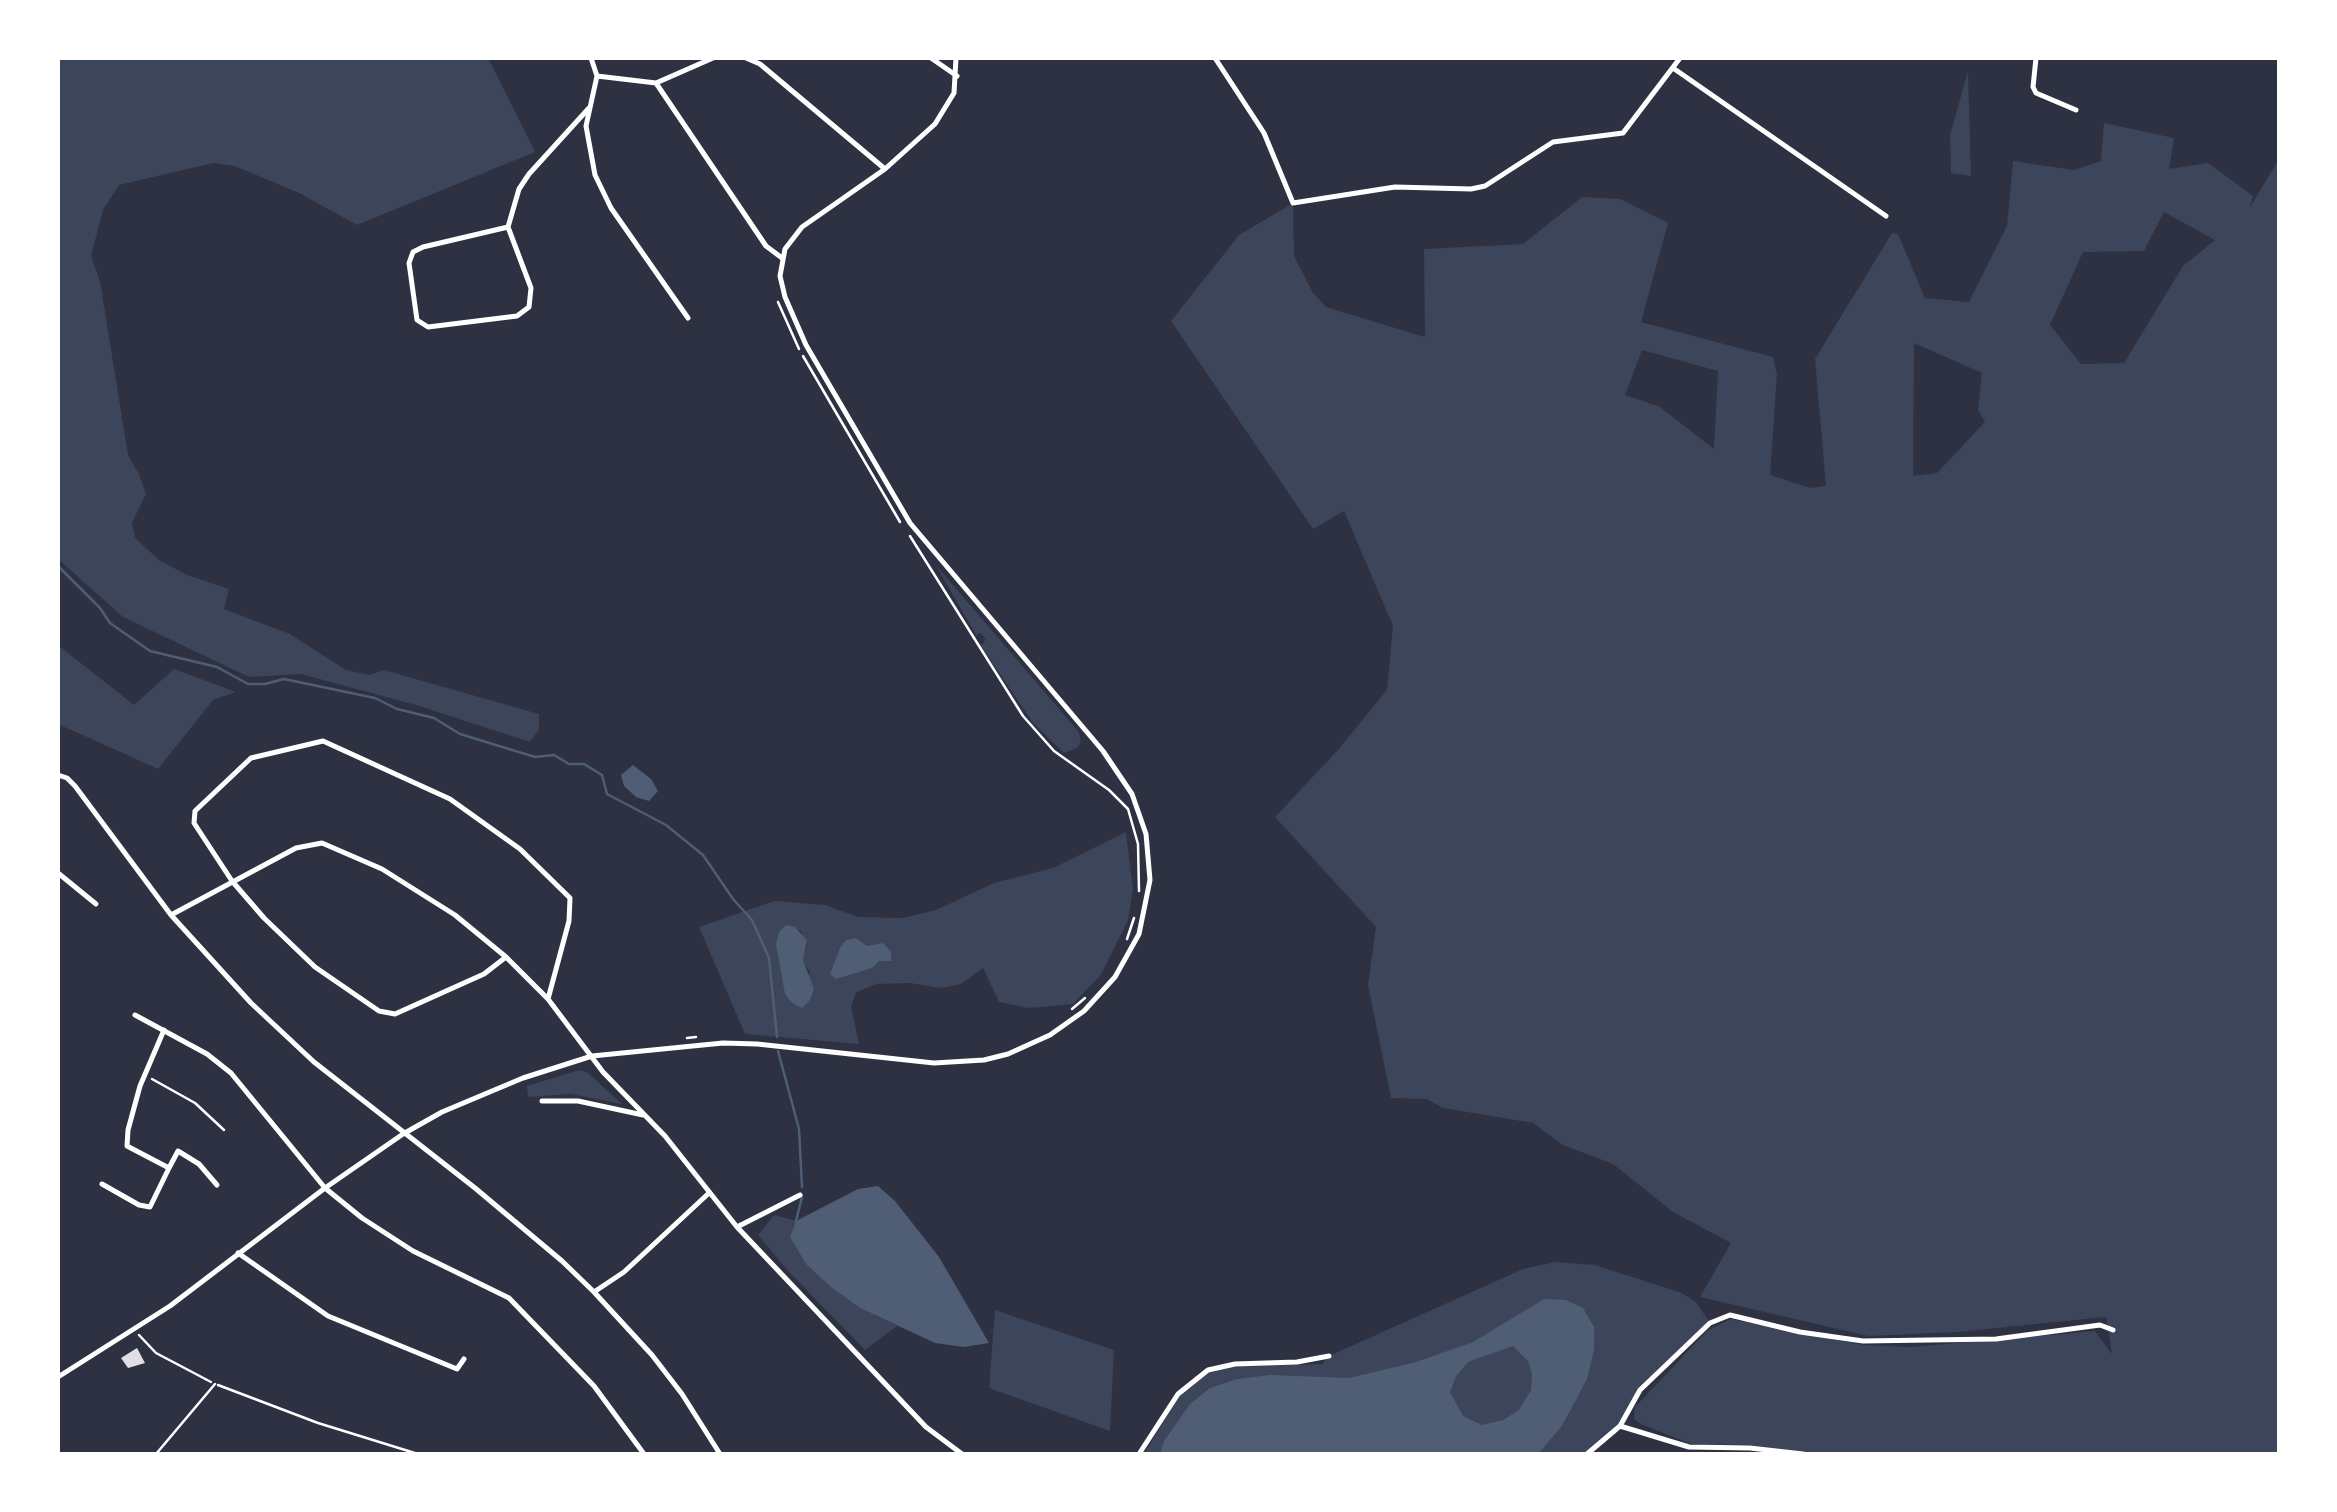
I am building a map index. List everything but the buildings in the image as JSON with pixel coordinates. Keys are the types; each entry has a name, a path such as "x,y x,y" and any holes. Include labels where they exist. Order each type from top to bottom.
{"street":[{"path":"591,58 598,76 589,108 587,143 595,175 610,208 688,318"},
{"path":"598,76 656,83 713,58"},
{"path":"746,58 760,64 884,169"},
{"path":"931,58 957,76"},
{"path":"58,1377 134,1331 403,1134 490,1091 592,1056 723,1043 934,1063 969,1062 1008,1054 1070,1024 1106,989 1134,944 1148,898 1146,834 1127,785 1103,751 910,523 806,345 784,297 780,276 782,258 791,238 802,227 884,169 935,124 954,94 956,58"},
{"path":"1215,58 1264,133 1292,203 1372,189 1471,190 1486,186 1552,142 1623,132 1680,58"},
{"path":"2036,58 2036,93 2076,110"},
{"path":"1672,68 1886,216"},
{"path":"656,83 766,246 782,258"},
{"path":"508,227 413,252 409,264 416,320 428,327 524,312 532,298 531,288 508,227 520,189 589,108"},
{"path":"506,958 484,974 388,1015 294,950 232,881 194,823 193,815 251,758 310,743 328,742 450,799 475,814 559,884 570,898 572,906 548,999"},
{"path":"58,775 68,778 171,915 251,1003 314,1062 520,1225 594,1292 682,1394 720,1454"},
{"path":"171,915 311,843 333,846 419,891 481,935 548,999 737,1227 926,1427 962,1454"},
{"path":"58,873 96,904"},
{"path":"135,1014 207,1054 230,1072 325,1188 384,1234 508,1298 594,1386 644,1454"},
{"path":"164,1030 132,1109 127,1146 169,1168"},
{"path":"542,1101 578,1102 646,1116"},
{"path":"102,1184 139,1206 150,1206 178,1151 199,1164 217,1185"},
{"path":"594,1292 624,1272 709,1193"},
{"path":"737,1227 800,1195"},
{"path":"238,1254 328,1316 457,1369 464,1359"},
{"path":"1587,1454 1620,1426 1640,1390 1710,1323 1730,1315 1800,1332 1864,1341 1996,1339 2100,1325 2112,1330"},
{"path":"1139,1454 1178,1394 1208,1370 1329,1356"},
{"path":"1620,1426 1689,1447 1803,1454"}],"lane":[{"path":"156,1454 214,1384"}],"path":[{"path":"776,293 790,334 881,494 937,574 1023,716 1054,750 1109,790 1128,809 1138,844 1139,896"},
{"path":"1122,951 1136,909"},
{"path":"1068,1013 1093,989"},
{"path":"687,1038 706,1037"},
{"path":"144,1075 195,1103 224,1130"},
{"path":"134,1331 156,1353 214,1384 318,1423 418,1454"}],"shaded area":[{"path":"58,58 488,58 535,152 357,225 299,193 235,166 213,163 119,185 103,210 91,256 100,281 128,455 146,494 132,523 135,538 159,560 187,575 229,589 224,609 290,634 346,670 370,675 384,670 539,714 539,729 530,742 416,705 301,674 249,677 123,617 58,559"},
{"path":"1968,71 1971,176 1951,173 1950,135"},
{"path":"2104,123 2174,138 2169,169 2208,163 2253,196 2250,207 2279,159 2279,1454 1818,1454 1750,1445 1691,1444 1641,1424 1634,1419 1635,1407 1708,1330 1731,1319 1864,1345 1910,1347 2095,1331 2112,1354 2106,1317 1957,1332 1868,1336 1700,1297 1731,1243 1673,1212 1613,1164 1563,1145 1533,1123 1443,1108 1427,1099 1391,1098 1368,985 1376,927 1275,817 1387,690 1393,626 1344,511 1313,529 1171,321 1239,235 1293,203 1294,256 1313,293 1326,307 1425,337 1424,249 1523,244 1582,197 1620,199 1668,223 1641,322 1773,357 1777,374 1770,475 1810,488 1826,486 1815,359 1892,233 1898,234 1925,298 1969,302 2007,226 2013,161 2074,170 2101,161","holes":["2164,212 2215,240 2183,266 2124,363 2081,364 2050,325 2083,252 2144,251","1914,343 1982,373 1978,410 1985,422 1937,473 1913,476","1642,350 1718,371 1714,449 1660,407 1625,395"]},
{"path":"935,564 1078,731 1081,741 1077,748 1064,753 1033,723 981,646 986,639 981,633 976,635"},
{"path":"58,645 134,705 174,669 236,692 213,700 158,769 58,724"},
{"path":"633,765 651,779 658,791 649,801 636,797 624,786 621,775"},
{"path":"1126,832 1133,889 1128,920 1101,975 1073,1004 1028,1008 999,1002 983,968 961,984 941,988 910,983 877,984 856,992 851,1007 859,1044 745,1034 699,927 774,901 825,905 858,917 903,918 936,910 994,883 1053,868","holes":["786,925 801,931 807,945 802,960 810,972 792,1003"]},
{"path":"786,925 795,927 807,940 803,960 814,989 802,1008 785,994 776,944"},
{"path":"856,938 867,946 883,943 891,952 891,961 879,961 872,968 836,979 830,974 840,948 846,940"},
{"path":"579,1070 587,1072 622,1104 571,1094 528,1097 527,1086"},
{"path":"878,1186 895,1201 939,1257 989,1343 964,1347 935,1343 860,1308 806,1264 790,1237 796,1221 858,1189"},
{"path":"774,1215 796,1221 790,1237 832,1288 860,1308 897,1326 865,1350 758,1235"},
{"path":"1555,1262 1595,1265 1682,1293 1696,1302 1710,1323 1640,1390 1620,1426 1587,1454 1144,1454 1176,1400 1209,1373 1224,1367 1322,1364 1329,1356 1523,1269"},
{"path":"1544,1299 1566,1300 1583,1308 1594,1327 1594,1350 1587,1379 1561,1427 1538,1454 1160,1454 1164,1441 1190,1404 1210,1388 1237,1379 1270,1375 1349,1378 1416,1362 1473,1342","holes":["1513,1346 1528,1361 1531,1390 1519,1410 1503,1420 1482,1425 1463,1416 1450,1392 1456,1376 1468,1362"]},
{"path":"995,1310 1114,1350 1110,1431 989,1388"}],"waterway":[{"path":"58,566 110,623 150,651 217,667 248,684 284,679 375,698 397,709 434,718 460,734 535,757 554,755 569,764 584,764 602,775 607,794 666,825 703,855 752,920 769,958 777,1037"},
{"path":"778,1051 799,1129 802,1187"},
{"path":"796,1221 802,1197"}]}
